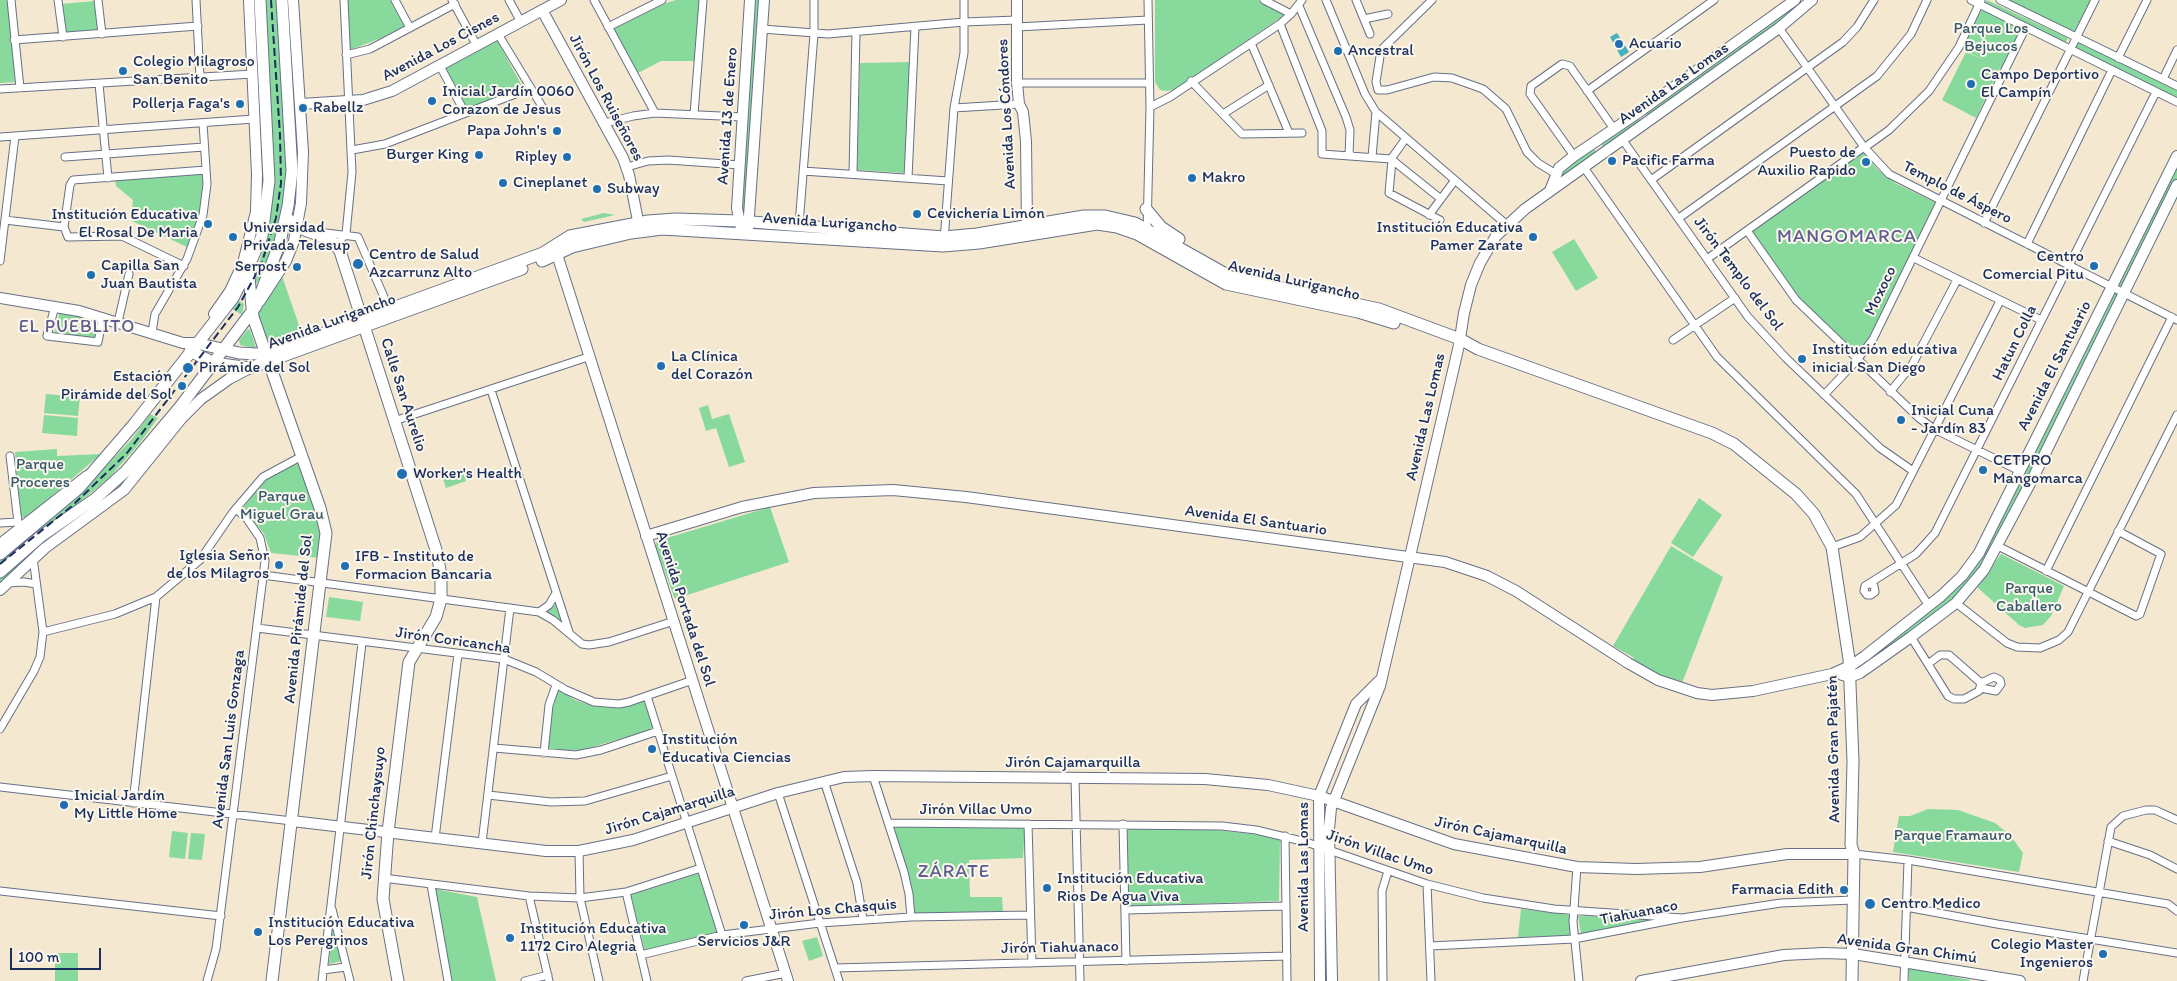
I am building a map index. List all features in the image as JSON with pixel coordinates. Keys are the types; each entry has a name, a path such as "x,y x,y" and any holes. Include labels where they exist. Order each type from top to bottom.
{"main road":[{"path":"0,554 21,527 79,488 135,423 192,344 236,293 248,268 262,236 269,181 260,0"},
{"path":"0,572 40,537 95,498 126,471 180,408 254,309 277,252 286,217 292,159 282,0"},
{"path":"1146,209 1161,227 1191,247 1201,261"},
{"name":"Avenida Lurigancho","path":"192,344 214,363 250,368 266,358 363,324 543,253 555,250 570,236 639,227 676,219 799,220 944,241 1096,215 1121,218 1226,284 1295,295"},
{"path":"286,217 297,227 327,237 336,245"},
{"name":"Avenida Lurigancho","path":"639,227 979,243 1088,224 1117,227 1147,234 1232,277 1463,343 1712,433 1734,444 1796,494 1814,514 1832,548 1851,669"},
{"name":"Calle San Aurelio","path":"336,245 343,258 437,554 441,576 441,599 436,616 414,649"},
{"name":"Avenida Pirámide del Sol","path":"248,268 254,309 266,358 320,508 326,533 272,981"},
{"name":"Avenida Lurigancho","path":"192,344 266,358"},
{"name":"Jirón Chinchaysuyo","path":"398,981 384,908 383,878 409,662 414,649"},
{"name":"Avenida Gran Pajatén","path":"1851,669 1853,761 1851,845 1854,854 1852,981"}],"street":[{"path":"11,0 20,88"},
{"path":"58,0 63,37"},
{"path":"98,0 102,34"},
{"path":"196,0 200,77"},
{"path":"0,298 55,306 103,317 192,344 234,285 243,263 256,212 249,0"},
{"path":"254,309 286,261 297,227 303,166 293,0"},
{"path":"336,245 346,234 352,150 344,0"},
{"path":"395,0 410,28"},
{"path":"509,0 521,22"},
{"name":"Avenida Los Cisnes","path":"300,104 363,100 392,91 561,0"},
{"path":"594,0 655,113"},
{"path":"608,27 662,0"},
{"path":"694,114 703,0"},
{"name":"Avenida 13 de Enero","path":"746,233 737,208 750,0"},
{"name":"Avenida 13 de Enero","path":"743,221 764,0"},
{"path":"799,220 814,34 814,0"},
{"path":"944,241 954,108 962,71 964,0"},
{"name":"Avenida Los Cóndores","path":"1018,0 1017,83 1019,104 1024,112 1026,133 1027,226"},
{"path":"1147,234 1146,209 1150,107 1148,0"},
{"path":"1264,0 1291,14"},
{"path":"1326,0 1365,94 1376,112 1507,225"},
{"path":"1356,0 1370,34"},
{"path":"1432,0 1381,50 1376,82 1378,90 1387,90 1434,77 1452,78 1483,89 1506,109 1527,152 1538,163 1556,174"},
{"path":"1587,91 1714,0"},
{"path":"1796,0 1804,8"},
{"name":"Avenida Las Lomas","path":"1550,189 1559,168 1574,156 1796,0"},
{"name":"Avenida Las Lomas","path":"1332,981 1329,849 1330,816 1333,801 1369,713 1380,680 1463,343 1471,285 1489,247 1507,225 1550,189 1779,28 1812,0"},
{"path":"1651,180 1843,42 1857,27 1874,0"},
{"path":"1679,218 1877,76 1911,34 1927,0"},
{"path":"1971,0 1980,2 2070,50 2177,102"},
{"path":"2000,0 2177,86"},
{"path":"1984,223 2095,0"},
{"path":"2118,58 2147,0"},
{"path":"346,55 364,52 410,28 453,2 477,46"},
{"path":"1707,259 1748,232 1904,117 1929,91 1954,55 1980,2"},
{"path":"1150,107 1170,97 1191,81 1280,24 1300,3 1350,130 1349,156"},
{"name":"Jirón Los Ruiseñores","path":"542,10 627,167 639,227"},
{"path":"1364,19 1388,14"},
{"path":"762,29 814,34 964,22 1017,24 1148,20"},
{"path":"1280,24 1322,131 1322,154 1392,160 1441,199"},
{"path":"14,40 198,26"},
{"path":"908,178 915,27"},
{"name":"Moxoco","path":"1824,395 1857,360 1873,339 2026,27"},
{"name":"Templo de Áspero","path":"1779,28 1864,148 1890,174 2174,318"},
{"path":"854,174 856,32"},
{"path":"498,34 543,108"},
{"path":"1251,42 1289,133"},
{"path":"2163,79 2177,50"},
{"path":"1574,156 1530,94 1530,89 1562,64 1566,64 1614,129"},
{"path":"440,66 465,114"},
{"path":"2027,244 2112,70"},
{"path":"0,89 252,74"},
{"path":"1191,81 1242,134 1302,133"},
{"path":"1017,83 1149,83"},
{"path":"99,84 108,178"},
{"path":"1223,114 1269,84"},
{"path":"352,150 385,144 531,88"},
{"name":"Hatun Colla","path":"1871,584 1916,554 1935,533 2156,92"},
{"path":"954,108 1019,104"},
{"path":"1372,158 1376,112"},
{"path":"1639,112 1647,122"},
{"path":"605,124 633,116 655,113 743,116"},
{"path":"0,137 254,119"},
{"path":"152,332 155,314 184,266 194,244 203,215 207,184 203,123"},
{"path":"0,261 15,136"},
{"path":"1406,138 1392,160 1389,193 1440,220"},
{"name":"Jirón Templo del Sol","path":"1622,139 1735,298 1767,338 1887,454 1913,471"},
{"path":"1594,143 1602,153"},
{"path":"65,157 204,147"},
{"name":"Avenida El Santuario","path":"1851,669 1952,587 1980,552 2177,156"},
{"path":"627,167 663,160 740,165"},
{"path":"1583,166 1694,326 1731,372 1835,471 1856,494 1929,606"},
{"path":"184,266 122,236 72,238 66,234 64,227 71,182 73,180 206,170"},
{"path":"803,171 948,181"},
{"path":"1429,215 1455,180"},
{"name":"Avenida El Santuario","path":"646,536 771,500 814,493 894,490 1190,526 1445,562 1487,576 1532,600 1628,663 1658,680 1682,690 1712,695 1728,694 1753,691 1832,674 1851,669 1912,637 1959,600 1978,579 1998,546 2177,185"},
{"name":"Avenida Pirámide del Sol","path":"248,268 256,212"},
{"path":"5,220 64,227"},
{"path":"314,232 346,234 359,238 384,298"},
{"path":"1748,232 1796,300 1890,392 1934,429 2020,470"},
{"name":"Avenida Portada del Sol","path":"555,250 787,977"},
{"path":"1914,258 2041,320"},
{"path":"118,322 129,274"},
{"path":"1890,392 1912,365 1958,280"},
{"path":"1674,340 1735,298"},
{"path":"1832,548 1860,537 1896,505 2000,301"},
{"path":"55,306 48,336 98,342 103,317"},
{"path":"2046,571 2174,318"},
{"path":"394,422 588,357"},
{"path":"4,586 34,558 124,490 181,419 201,399 229,379 250,368"},
{"path":"492,390 569,633"},
{"path":"1952,587 1959,600 2007,643 2017,647 2040,648 2059,640 2068,632 2177,415"},
{"path":"10,456 21,527"},
{"path":"43,632 115,614 156,597 200,560 236,509 263,477 302,456"},
{"name":"Avenida San Luis Gonzaga","path":"207,981 216,949 221,916 265,561 263,544 255,528 236,509"},
{"path":"0,524 21,527"},
{"path":"1993,526 2005,531"},
{"path":"0,544 21,527"},
{"path":"1998,546 2132,615 2140,614 2161,556 2159,552 2118,531"},
{"path":"0,729 40,657 43,632 34,558"},
{"path":"263,575 538,612 553,620 582,644 597,645 674,622"},
{"path":"4,586 18,582 36,584"},
{"path":"538,612 549,605 556,593"},
{"path":"133,803 156,597"},
{"path":"482,843 510,608"},
{"name":"Jirón Coricancha","path":"257,628 362,643 504,659 536,672 586,701 594,702 619,704 693,680"},
{"path":"1912,637 1928,664 1948,696 1954,699 1964,699 1981,686 1949,655 1940,655 1928,664"},
{"path":"322,981 362,643"},
{"path":"435,838 458,654"},
{"name":"Avenida Las Lomas","path":"1320,981 1318,796 1356,704 1380,680"},
{"path":"544,753 549,705 556,685"},
{"path":"647,696 722,935"},
{"path":"494,748 544,753 586,753 658,731"},
{"path":"1329,772 1335,777 1342,777"},
{"path":"488,795 551,802 585,801 672,776"},
{"path":"873,776 908,886 911,917"},
{"name":"Jirón Cajamarquilla","path":"292,820 546,851 579,851 633,840 732,807 824,781 873,776 1219,779 1268,785 1318,796 1454,844 1577,867 1627,869 1700,867 1787,854 1854,854"},
{"path":"1075,778 1080,981"},
{"path":"824,781 858,883 863,919"},
{"path":"0,787 292,820"},
{"path":"778,793 839,981"},
{"path":"2083,981 2108,841 2116,821 2133,813 2156,810 2177,820"},
{"name":"Jirón Villac Umo","path":"888,824 1222,826 1285,836 1318,845 1427,884 1512,904 1573,911 1682,918"},
{"path":"1028,824 1032,963"},
{"path":"1123,824 1126,960"},
{"path":"1285,836 1288,981"},
{"path":"2108,841 2150,856 2177,869"},
{"path":"579,851 580,898 598,981"},
{"path":"1854,854 1908,860 2168,904 2177,911"},
{"path":"1904,981 1908,860"},
{"path":"1577,867 1573,911 1579,981"},
{"path":"383,878 529,896 580,898 626,892 701,868"},
{"path":"1383,981 1382,896 1388,871"},
{"path":"1427,884 1431,981"},
{"path":"431,885 448,981"},
{"path":"0,891 221,916"},
{"path":"626,892 647,981"},
{"path":"525,981 548,978 529,896"},
{"name":"Tiahuanaco","path":"1430,946 1574,939 1682,918 1804,901 1853,900"},
{"path":"331,904 350,981"},
{"path":"1125,910 1286,906"},
{"path":"1906,907 2090,940 2177,953"},
{"name":"Jirón Los Chasquis","path":"641,955 722,935 771,928 863,919 1030,915"},
{"name":"Avenida Gran Chimú","path":"1641,981 1784,955 1824,953 1853,954 2020,981"},
{"name":"Jirón Tiahuanaco","path":"835,968 1287,956"},
{"path":"323,970 346,966"},
{"path":"746,981 787,977"}],"green space":[{"path":"0,0 8,0 15,82 0,83"},
{"path":"252,0 256,0 264,161 262,160"},
{"path":"263,0 279,0 287,131 287,186 277,236 261,278 255,285 258,266 266,241 274,183"},
{"path":"347,0 392,0 406,25 381,38 350,50"},
{"path":"676,0 699,0 695,61 661,61 638,73 613,29 657,6"},
{"path":"753,0 761,0 746,212 744,215 740,214"},
{"path":"1155,0 1258,0 1286,14 1174,90 1166,91 1160,90 1155,82"},
{"path":"1987,0 2068,38 2065,44 1985,4"},
{"path":"2009,0 2091,0 2074,32"},
{"path":"94,1 98,31 66,34 62,4"},
{"path":"1796,4 1799,7 1649,117 1646,116 1644,112"},
{"name":"Parque Los Bejucos","path":"1983,8 2021,28 2022,31 2002,68 2000,68 1976,118 1942,100 1966,52 1984,60 1960,48"},
{"path":"497,40 523,88 467,111 444,67"},
{"path":"2078,41 2177,89 2177,98 2074,47"},
{"path":"912,62 906,173 857,170 860,63"},
{"path":"1638,117 1641,123 1605,148 1603,147 1601,143"},
{"path":"1594,148 1596,153 1564,175 1562,174 1562,168"},
{"path":"1862,150 1877,169 1895,183 1936,203 1869,339 1857,357 1793,294 1750,233"},
{"path":"2177,161 2177,179 2124,287 2116,285"},
{"path":"204,174 204,188 199,219 189,248 132,221 133,200 116,186 115,180"},
{"path":"604,213 615,215 584,222 581,219"},
{"path":"1574,239 1598,278 1576,291 1552,252"},
{"path":"282,276 302,334 269,346 257,312"},
{"path":"2114,291 2119,295 1982,568 1948,604 1882,652 1879,651 1878,649 1965,577"},
{"path":"238,300 244,304 242,315 229,307"},
{"path":"60,311 99,320 95,339 54,335"},
{"path":"248,329 256,348 240,345 239,340"},
{"path":"210,386 210,389 121,485 0,584 0,576 29,550 71,521"},
{"path":"46,394 80,397 78,416 44,413"},
{"path":"708,405 712,419 729,414 745,462 729,467 716,428 706,431 699,408"},
{"path":"150,414 158,418 139,444 109,478 0,567 0,558 107,465 132,439"},
{"path":"44,415 78,418 77,436 42,433"},
{"name":"Parque Proceres","path":"57,449 57,456 101,454 26,518 21,517 15,452"},
{"name":"Parque Miguel Grau","path":"300,462 318,515 321,532 320,558 271,553 264,534 243,508 266,479"},
{"path":"462,469 466,481 446,488 442,476"},
{"path":"1699,498 1722,515 1693,557 1671,543"},
{"path":"770,507 789,562 675,599 655,546 657,541"},
{"path":"1671,546 1723,577 1682,683 1659,675 1613,646"},
{"name":"Parque Caballero","path":"2001,554 2064,586 2051,616 2043,625 2025,628 2019,625 1977,587"},
{"path":"329,597 363,602 360,621 326,617"},
{"path":"557,603 563,623 546,613"},
{"path":"558,689 575,700 593,706 619,708 645,699 654,729 582,750 547,750 549,723"},
{"name":"Parque Framauro","path":"1928,809 1958,810 1995,823 2010,835 2023,853 2019,872 1893,852 1899,816 1910,816"},
{"path":"892,826 1025,826 1023,858 969,860 970,897 1002,897 1003,911 914,914"},
{"path":"1127,828 1206,829 1280,837 1279,901 1129,906"},
{"path":"172,831 188,833 185,859 169,857"},
{"path":"191,833 205,834 202,860 188,859"},
{"path":"1321,852 1325,854 1329,981 1324,981"},
{"path":"700,873 718,934 645,951 631,895"},
{"path":"434,889 477,897 496,981 451,981"},
{"path":"1521,909 1570,915 1571,936 1518,937"},
{"path":"1578,916 1652,917 1653,920 1581,934"},
{"path":"333,926 341,961 329,964"},
{"path":"817,937 823,956 809,961 802,941"},
{"path":"55,953 78,953 78,981 55,981"},
{"path":"1909,968 1970,980 1970,981 1909,981"}],"water":[{"name":"Acuario","path":"1617,33 1629,52 1621,57 1610,37"}],"railway":[{"path":"0,564 72,506 127,453 238,307 261,265 276,218 281,183 280,135 271,0"}],"place":[{"name":"Acuario","path":"1619,44"},
{"name":"Ancestral","path":"1338,51"},
{"name":"Colegio Milagroso San Benito","path":"123,71"},
{"name":"Campo Deportivo El Campín","path":"1971,84"},
{"name":"Inicial Jardín 0060 Corazon de Jesus","path":"432,101"},
{"name":"Pollerįa Faga's","path":"240,104"},
{"name":"Rabellz","path":"303,108"},
{"name":"Papa John's","path":"557,131"},
{"name":"Burger King","path":"479,155"},
{"name":"Ripley","path":"567,157"},
{"name":"Pacific Farma","path":"1612,161"},
{"name":"Puesto de Auxilio Rapido","path":"1866,162"},
{"name":"Makro","path":"1192,178"},
{"name":"Cineplanet","path":"503,183"},
{"name":"Subway","path":"597,189"},
{"name":"Cevichería Limón","path":"917,214"},
{"name":"Institución Educativa El Rosal De Maria","path":"208,224"},
{"name":"Universidad Privada Telesup","path":"233,237"},
{"name":"Institución Educativa Pamer Zarate","path":"1533,237"},
{"name":"Centro de Salud Azcarrunz Alto","path":"358,264"},
{"name":"Centro Comercial Pitu","path":"2094,266"},
{"name":"Serpost","path":"297,267"},
{"name":"Capilla San Juan Bautista","path":"91,275"},
{"name":"Institución educativa inicial San Diego","path":"1802,359"},
{"name":"La Clínica del Corazón","path":"661,366"},
{"name":"Pirámide del Sol","path":"188,368"},
{"name":"Estación Pirámide del Sol","path":"182,386"},
{"name":"Inicial Cuna - Jardín 83","path":"1901,420"},
{"name":"CETPRO Mangomarca","path":"1983,470"},
{"name":"Worker's Health","path":"402,474"},
{"name":"Iglesia Señor de los Milagros","path":"279,565"},
{"name":"IFB - Instituto de Formacion Bancaria","path":"345,566"},
{"name":"Institución Educativa Ciencias","path":"652,749"},
{"name":"Inicial Jardín My Little Home","path":"64,805"},
{"name":"Institución Educativa Rios De Agua Viva","path":"1047,888"},
{"name":"Farmacia Edith","path":"1844,890"},
{"name":"Centro Medico","path":"1870,904"},
{"name":"Servicios J&R","path":"744,925"},
{"name":"Institución Educativa Los Peregrinos","path":"258,932"},
{"name":"Institución Educativa 1172 Ciro Alegria","path":"510,938"},
{"name":"Colegio Master Ingenieros","path":"2103,954"}],"district":[{"name":"MANGOMARCA","path":"1847,237"},
{"name":"EL PUEBLITO","path":"77,327"},
{"name":"ZÁRATE","path":"954,872"}]}
